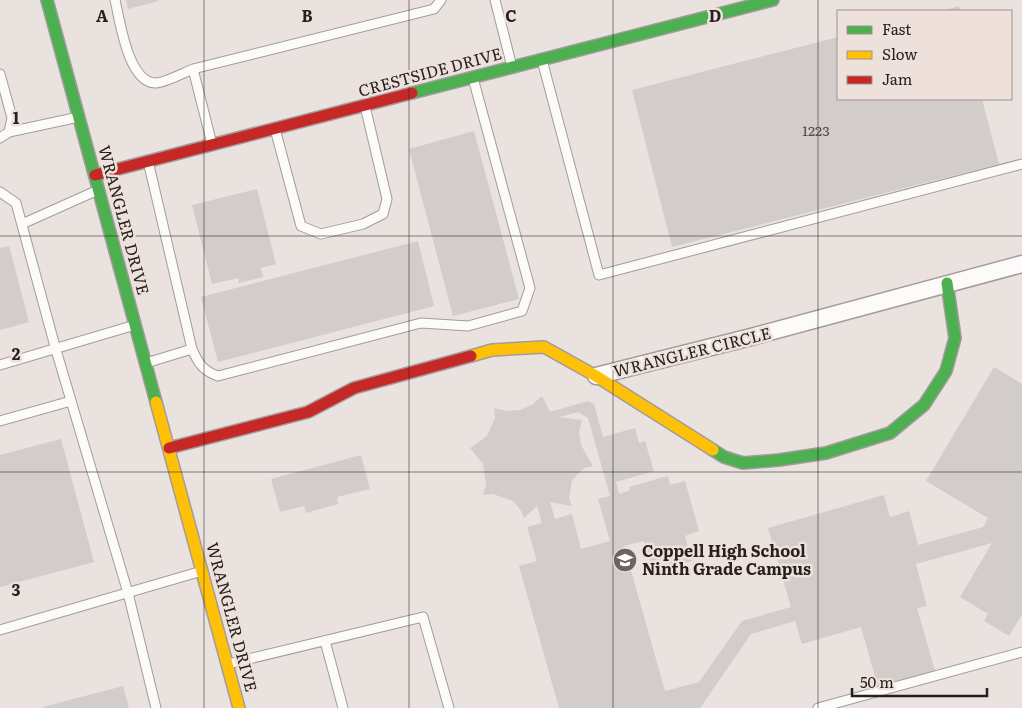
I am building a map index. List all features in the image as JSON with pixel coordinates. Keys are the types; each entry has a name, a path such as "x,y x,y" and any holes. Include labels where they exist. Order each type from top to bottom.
{"street":[{"name":"WRANGLER DRIVE","path":"47,0 240,708"},
{"name":"CRESTSIDE DRIVE","path":"95,175 773,0"},
{"name":"WRANGLER CIRCLE","path":"596,376 751,337 1022,264"},
{"name":"WRANGLER CIRCLE","path":"596,376 724,457 743,463 826,453 890,433 924,405 946,371 955,338 947,283"},
{"path":"169,448 308,412 354,388 492,350 544,347 596,376"}],"lane":[{"path":"115,0 132,64 144,80 157,83 193,69 434,8 441,0"},
{"path":"495,0 512,67"},
{"path":"542,60 599,275 1022,164"},
{"path":"193,69 212,145"},
{"path":"0,74 12,118 9,132"},
{"path":"148,161 192,349 198,363 207,372 218,376 421,322 468,326 522,311 530,288 473,77"},
{"path":"275,128 301,226 321,234 363,224 383,214 387,199 364,106"},
{"path":"0,138 9,132 79,117"},
{"path":"22,224 99,190"},
{"path":"0,192 16,203 56,350 128,593 156,708"},
{"path":"0,365 136,325"},
{"path":"146,364 192,349"},
{"path":"0,420 71,401"},
{"path":"0,630 202,571"},
{"path":"228,664 423,617 449,708"},
{"path":"325,640 344,708"},
{"path":"818,708 825,704 1022,652"}],"building":[{"path":"126,0 159,0 159,1 128,9"},
{"path":"959,6 960,10 945,10"},
{"path":"837,37 837,100 982,100 999,164 672,247 632,90"},
{"path":"474,131 519,299 453,316 409,149"},
{"path":"257,189 276,264 261,268 263,277 239,283 238,278 212,284 192,205"},
{"path":"418,241 434,306 218,362 201,297"},
{"path":"9,246 29,322 0,330 0,248"},
{"path":"994,367 1022,384 1022,614 1009,636 984,621 988,614 960,597 992,543 916,564 927,606 917,608 935,671 878,687 861,627 802,644 795,621 751,634 700,708 559,708 519,566 537,561 527,527 542,523 537,506 524,518 520,509 513,501 493,494 483,495 486,485 483,464 470,448 487,436 495,418 494,408 507,411 520,410 532,405 542,396 550,412 588,401 594,404 603,437 635,428 639,443 645,441 654,471 616,482 619,494 630,490 629,487 668,476 670,485 685,481 699,531 685,536 692,561 653,572 644,541 624,546 665,691 699,682 742,621 791,607 768,528 884,495 890,517 909,511 918,545 983,527 988,518 926,481","holes":["578,412 588,418 610,496 598,499 610,541 581,549 572,514 555,519 550,502 572,506 569,498 572,480 584,468 593,466 581,445 579,432 582,420 559,417"]},
{"path":"61,439 94,562 0,587 0,455"},
{"path":"361,455 370,489 337,497 338,504 306,513 304,506 280,512 271,479"},
{"path":"123,686 129,708 43,708 43,707"}],"traffic: fast":[{"path":"47,0 156,402"},
{"path":"412,93 773,0"},
{"path":"713,450 724,457 743,463 779,460 826,453 890,433 924,405 946,371 955,338 947,283"}],"traffic: slow":[{"path":"471,356 492,350 544,347 596,376 713,450"},
{"path":"156,402 239,708"}],"traffic: jam":[{"path":"95,175 412,93"},
{"path":"169,448 308,412 354,388 471,356"}],"place":[{"name":"Coppell High School Ninth Grade Campus","path":"625,560"}]}
